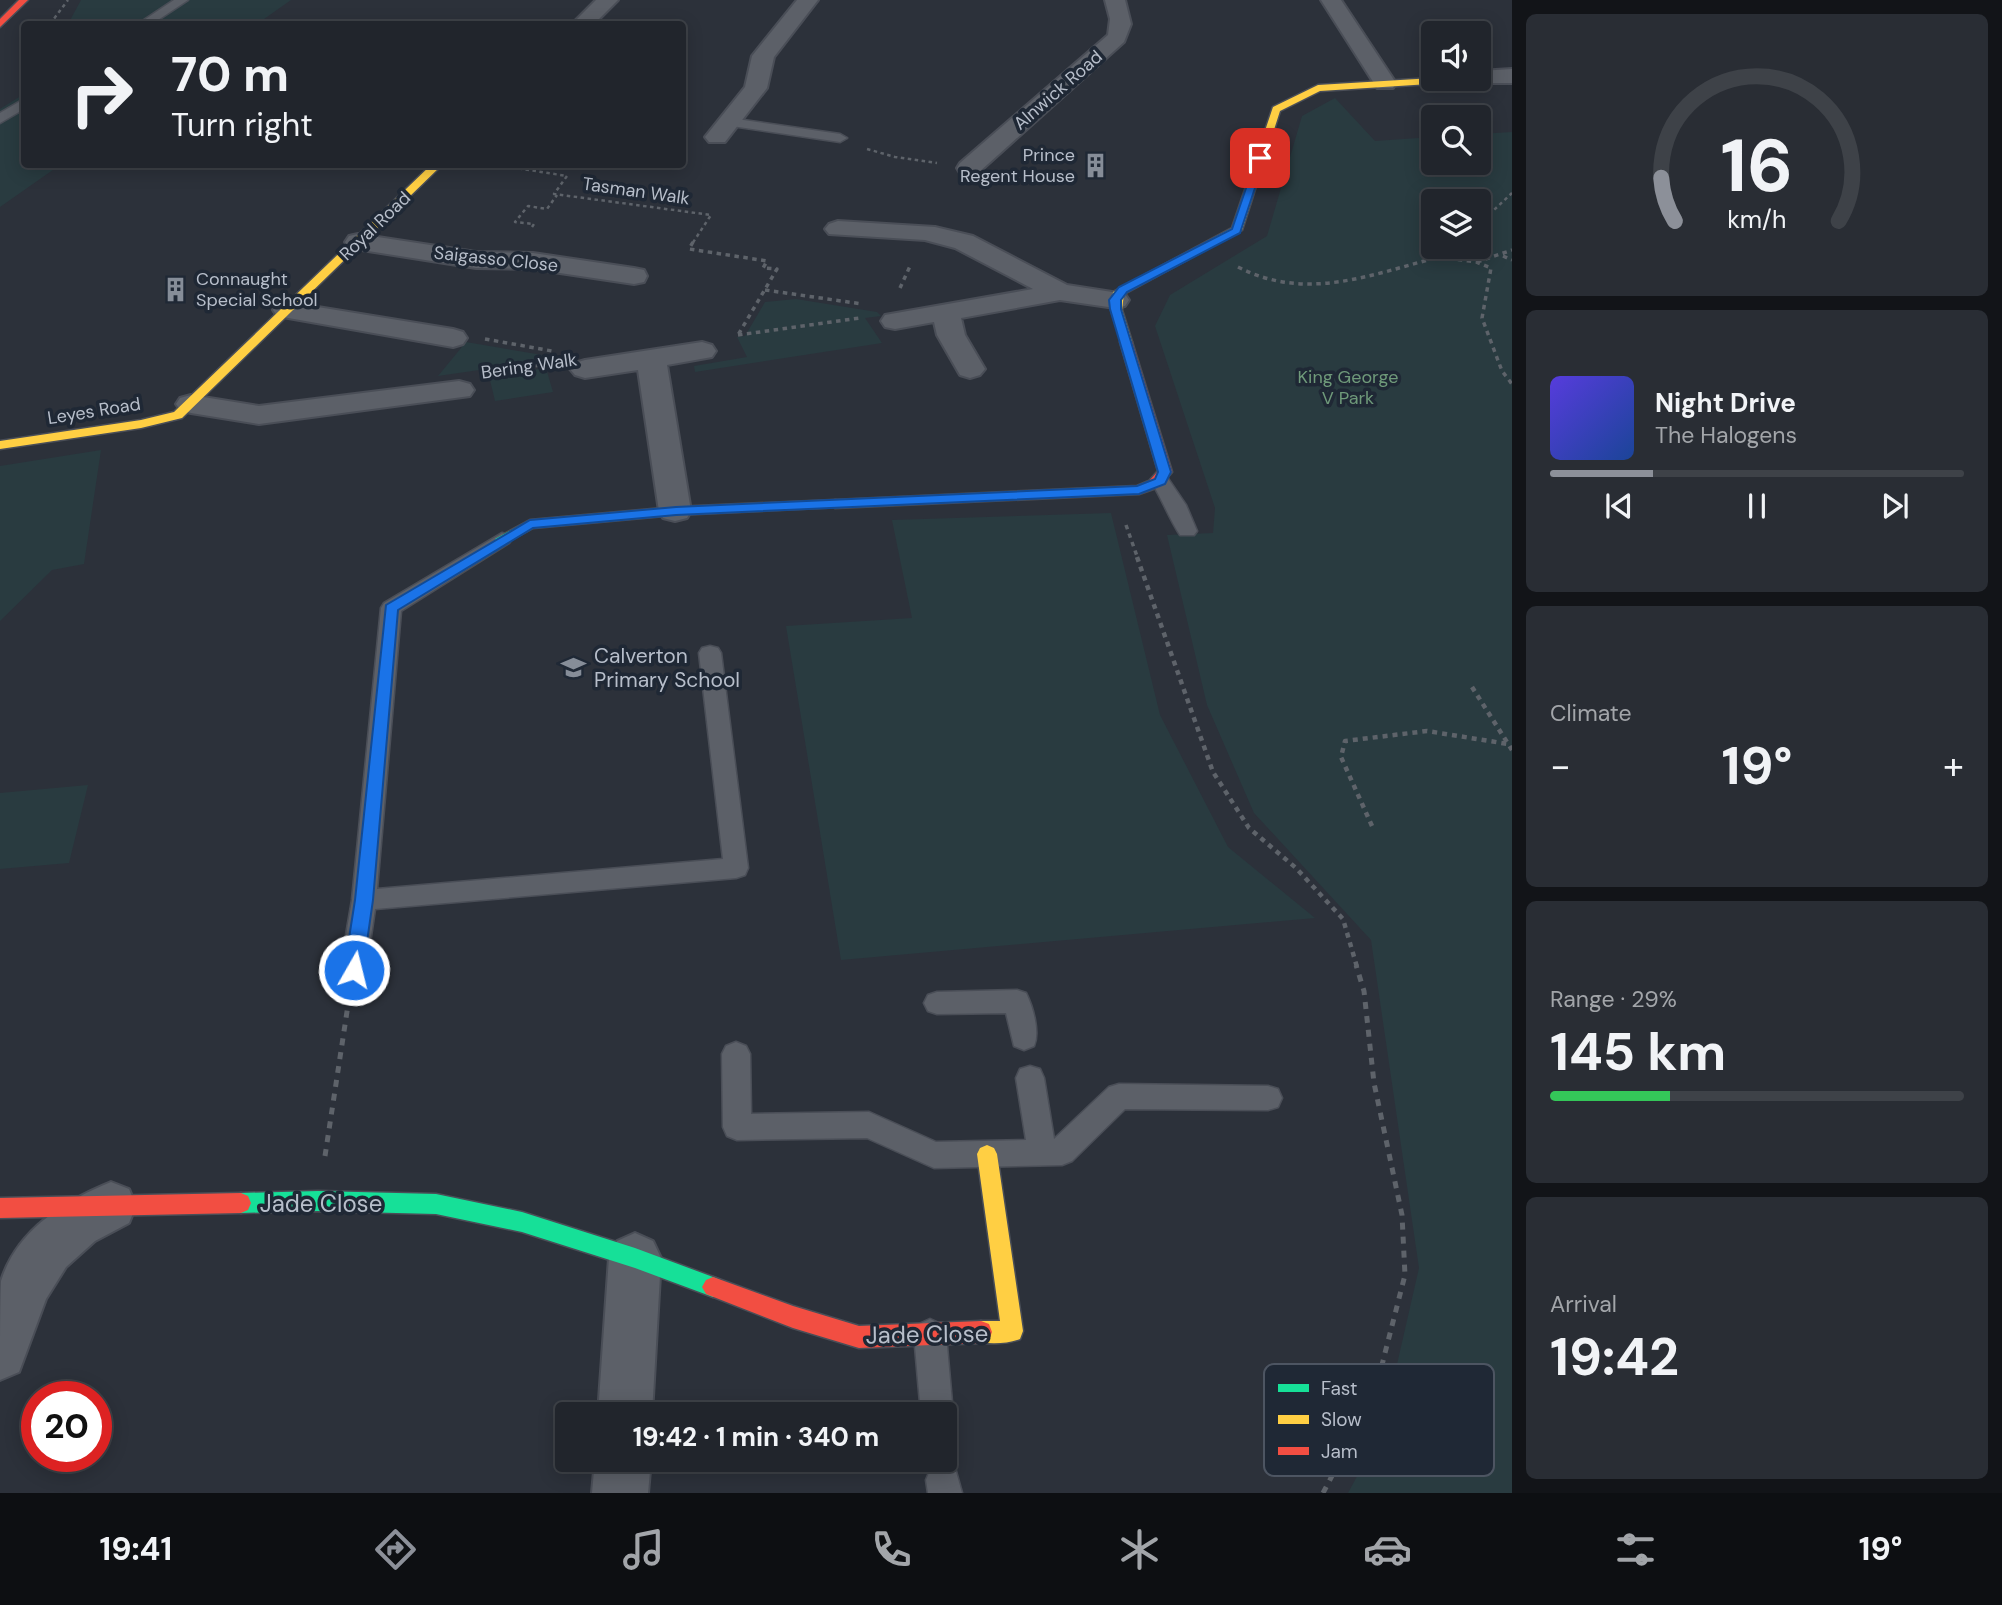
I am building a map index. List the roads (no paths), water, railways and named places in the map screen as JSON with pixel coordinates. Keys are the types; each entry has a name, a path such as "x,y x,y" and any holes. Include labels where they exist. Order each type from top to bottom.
{"street":[{"path":"0,24 24,0"},
{"path":"585,21 608,0"},
{"path":"723,129 756,88 763,56 808,0"},
{"name":"Alnwick Road","path":"969,168 1117,38 1121,26 1115,0"},
{"path":"1331,0 1385,83"},
{"path":"1491,77 1512,76"},
{"path":"502,539 530,524 676,511 1139,490 1160,481 1165,472 1115,309 1115,300 1123,289 1237,230 1276,109 1318,89 1421,81"},
{"name":"Royal Road","path":"191,404 434,168"},
{"path":"838,229 926,232 964,242 1060,292"},
{"name":"Saigasso Close","path":"358,242 476,260 533,261 634,276"},
{"path":"894,315 946,312 1060,292 1115,300"},
{"path":"288,310 464,338"},
{"path":"946,312 951,335 970,369"},
{"path":"574,361 651,359 702,351"},
{"path":"651,359 676,511"},
{"name":"Bering Walk","path":"191,404 266,415 469,382"},
{"name":"Leyes Road","path":"0,445 141,424 178,415 191,404"},
{"name":"Jade Close","path":"0,1208 318,1201 436,1204 522,1222 635,1258 793,1317 859,1337 1012,1331 987,1154"},
{"path":"0,1353 19,1296 42,1257 75,1225 111,1206"},
{"path":"626,1402 635,1258"},
{"path":"621,1493 622,1472"}],"lane":[{"path":"149,21 182,0"},
{"path":"0,119 21,105"},
{"path":"723,129 840,138"},
{"path":"1160,481 1176,505 1187,531"},
{"path":"354,970 364,900 391,608 502,539"},
{"path":"364,900 736,868 710,653"},
{"path":"937,1003 1017,1001 1024,1038"},
{"path":"736,1054 737,1127 869,1125 934,1155 1062,1152 1119,1096 1268,1098"},
{"path":"1030,1078 1042,1152"},
{"path":"930,1335 936,1402"}],"place":[{"name":"Prince Regent House","path":"1095,165"},
{"name":"Connaught Special School","path":"176,289"},
{"name":"Calverton Primary School","path":"574,668"}],"park label":[{"name":"King George V Park","path":"1348,387"}]}
